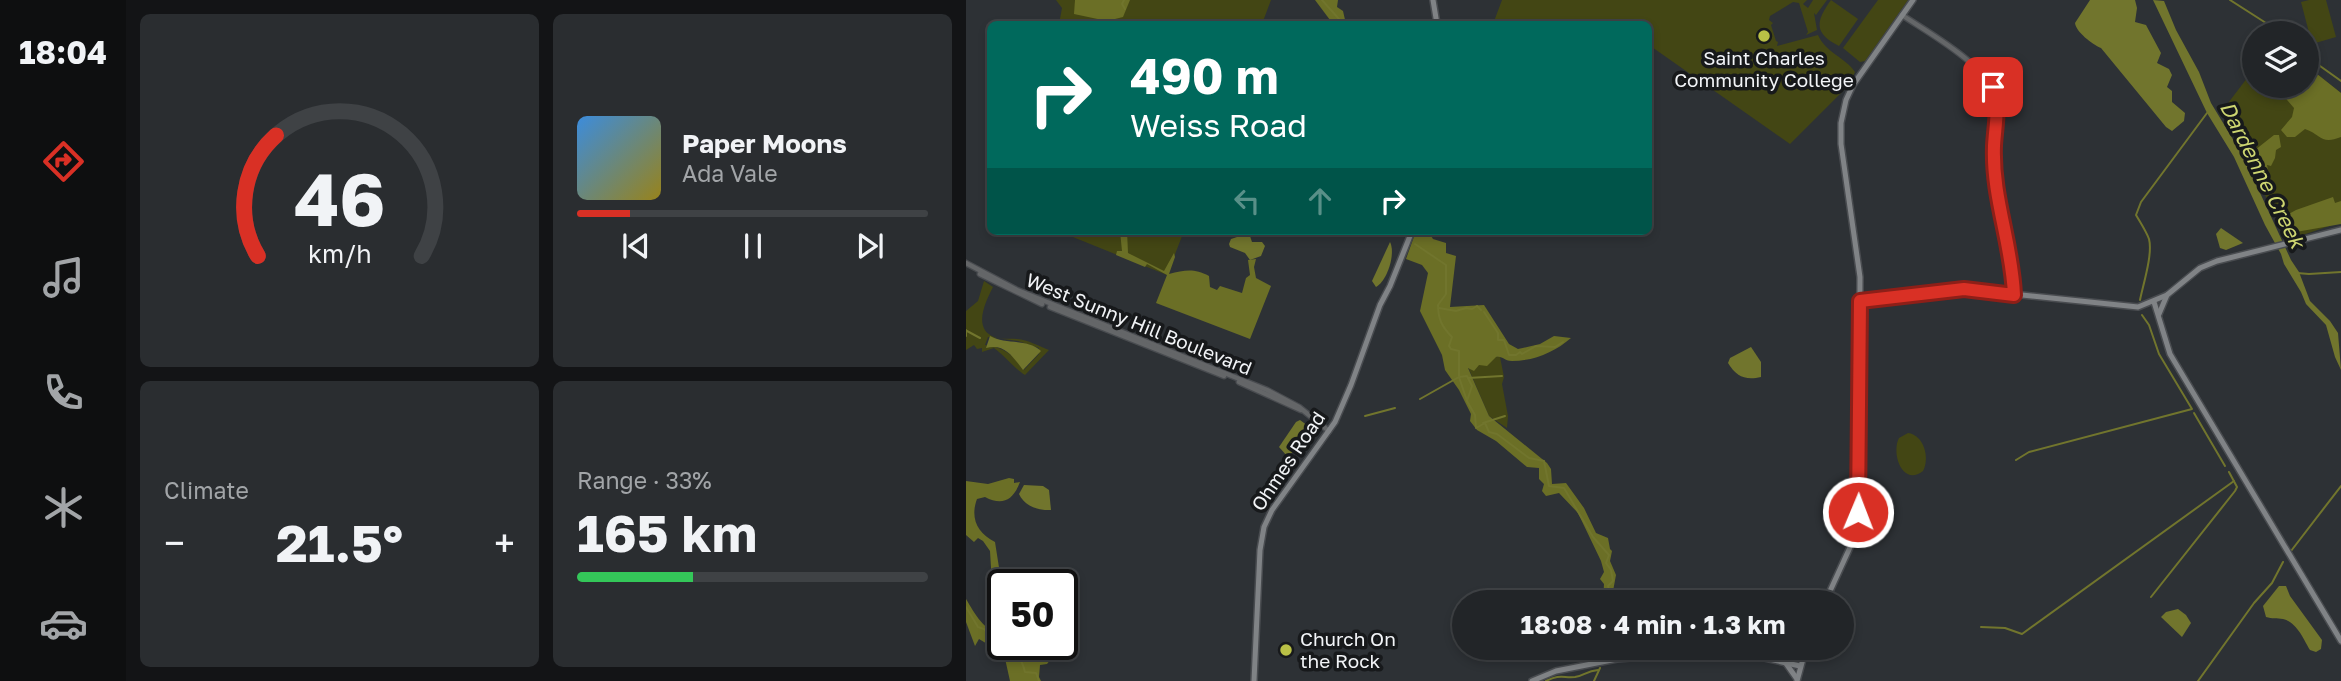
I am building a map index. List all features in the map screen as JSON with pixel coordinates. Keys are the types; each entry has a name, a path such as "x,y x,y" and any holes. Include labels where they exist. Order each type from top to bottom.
{"main road":[{"path":"1433,0 1436,21"},
{"path":"1830,590 1850,547 1858,518 1859,265 1842,144 1842,117 1853,85 1913,0"},
{"path":"1860,301 1964,289 2128,307 2141,306 2167,295 2200,268 2341,230"},
{"name":"Ohmes Road","path":"1254,681 1259,558 1264,527 1272,510 1329,431 1351,384 1377,311 1410,235"},
{"path":"2159,314 2167,295"},
{"path":"2154,302 2170,354 2341,641"},
{"path":"2141,306 2159,314"},
{"path":"1532,681 1556,671 1617,659 1730,651 1800,666"},
{"path":"1797,680 1802,660"},
{"path":"1785,662 1797,680"}],"street":[{"path":"1902,15 1972,64 1987,79 1994,91 1997,109 1994,186 2006,236 2014,295"},
{"name":"West Sunny Hill Boulevard","path":"966,265 1017,290 1289,400 1329,431"}],"shaded area":[{"path":"1056,0 1271,0 1263,21 1060,21 1062,8"},
{"path":"1075,0 1130,0 1123,17 1107,21 1074,14"},
{"path":"1315,0 1338,0 1337,7 1343,11 1345,21 1331,21"},
{"path":"1502,0 1807,0 1803,4 1808,8 1813,0 1827,0 1816,15 1814,13 1817,30 1806,35 1808,32 1799,3 1793,2 1770,16 1777,46 1818,35 1826,46 1855,72 1848,86 1790,144 1652,47 1652,21 1494,21"},
{"path":"1831,0 1858,19 1839,46 1825,36 1820,26 1822,14"},
{"path":"1878,0 1908,0 1865,61 1860,62 1843,48"},
{"path":"2090,0 2135,0 2135,22 2146,25 2161,53 2157,63 2169,69 2172,75 2167,87 2172,91 2172,102 2185,113 2184,121 2172,131 2101,48 2078,30 2075,23"},
{"path":"2153,0 2164,1 2211,103 2243,156 2299,272 2310,301 2338,333 2341,370 2326,325 2306,304 2284,264 2234,157 2207,113"},
{"path":"2326,0 2336,37 2319,42 2319,21 2306,21 2301,2"},
{"path":"2319,76 2341,93 2341,222 2288,240 2222,111 2242,85 2242,98 2319,98"},
{"path":"2319,76 2341,93 2341,137 2325,140 2305,129 2295,137 2287,137 2281,130 2292,117 2294,108 2285,98 2319,98"},
{"path":"2274,135 2279,135 2281,147 2276,150 2271,166 2267,165 2268,170 2262,174 2249,150 2255,150"},
{"path":"2333,197 2335,203 2341,201 2341,224 2296,232 2296,238 2288,240 2278,220 2296,210"},
{"path":"2221,228 2243,243 2226,250 2220,248 2216,234"},
{"path":"1068,235 1182,235 1167,275"},
{"path":"1120,235 1127,235 1128,253 1164,271 1174,253 1169,274 1199,272 1209,276 1210,287 1217,290 1220,286 1242,293 1246,278 1250,275 1248,260 1256,259 1256,278 1271,286 1250,339 1156,303 1167,275 1147,264 1145,267 1116,255 1117,251 1122,251"},
{"path":"1250,235 1252,242 1262,242 1265,246 1261,256 1250,260 1245,253 1230,247 1231,239"},
{"path":"1415,235 1430,235 1433,239 1446,243 1446,253 1456,256 1450,307 1484,305 1509,344 1518,349 1540,344 1554,336 1571,338 1558,348 1536,357 1512,361 1496,357 1487,366 1479,365 1474,371 1468,368 1489,416 1547,463 1551,469 1552,484 1566,483 1584,508 1596,533 1608,538 1612,551 1610,561 1616,575 1613,590 1604,590 1604,584 1600,579 1604,572 1601,561 1578,513 1559,493 1546,496 1542,491 1544,484 1539,479 1539,468 1527,467 1496,441 1477,430 1470,421 1471,414 1445,370 1442,355 1420,311 1428,273 1422,265 1406,259"},
{"path":"1390,242 1392,253 1389,267 1384,279 1376,287 1372,281"},
{"path":"984,281 993,287 982,321 987,333 997,338 1025,341 1049,350 1025,375 994,348 982,352 982,348 977,349 974,345 966,350 966,311 978,301","holes":["988,337 1018,341 1039,348 1039,354 1024,370 1008,353 985,345"]},
{"path":"990,336 1029,344 1041,351 1023,370 1003,349 986,348"},
{"path":"1751,347 1761,362 1761,377 1742,376 1728,363 1730,358"},
{"path":"1500,357 1504,377 1502,384 1508,416 1507,428 1489,416 1468,367"},
{"path":"1300,420 1308,426 1309,435 1287,456 1279,447"},
{"path":"1908,433 1922,442 1926,454 1923,471 1916,475 1904,472 1896,452 1899,438"},
{"path":"1009,478 1014,479 1014,483 1020,482 1014,494 1006,500 997,501 985,497 977,499 975,506 977,524 984,534 995,542 999,569 991,569 990,551 983,541 978,538 974,542 966,535 966,481 988,484"},
{"path":"1024,485 1043,486 1049,490 1051,510 1037,509 1024,502 1019,494"},
{"path":"2279,586 2286,586 2290,596 2322,640 2321,649 2316,652 2310,650 2300,632 2288,621 2266,617 2263,606"},
{"path":"966,599 987,628 987,644 979,639 975,646 966,622"},
{"path":"2178,609 2191,623 2182,637 2161,617 2166,612"},
{"path":"1005,660 1050,660 1047,664 1040,665 1041,681 1010,681"}],"waterway":[{"path":"1124,0 1122,4 1125,9"},
{"path":"1322,0 1339,21"},
{"path":"2230,0 2263,21"},
{"path":"2319,65 2341,81"},
{"name":"Dardenne Creek","path":"2140,300 2150,245 2136,215 2141,202 2207,113"},
{"path":"1415,244 1446,265 1446,294 1438,305 1439,314 1443,326 1452,337 1449,346 1459,351 1459,377 1467,376 1472,386 1467,401 1475,415 1476,428 1485,423 1489,432 1497,434 1529,458 1544,461 1549,486 1564,488 1593,537 1609,555 1606,563 1611,570 1613,581 1608,586 1609,590"},
{"path":"2297,273 2341,272"},
{"path":"1439,308 1456,311 1477,306 1481,310"},
{"path":"1484,312 1498,333 1498,340 1504,340 1509,355 1520,352 1522,354 1536,346 1555,347 1563,342"},
{"path":"2016,460 2029,452 2192,409 2159,354 2149,325 2142,315"},
{"path":"966,330 966,336"},
{"path":"967,331 980,338"},
{"path":"1468,378 1502,376"},
{"path":"1420,399 1459,377 1467,401"},
{"path":"1365,416 1395,408"},
{"path":"2194,413 2225,466"},
{"path":"1483,423 1505,416"},
{"path":"2151,597 2235,491 2237,487 2229,472"},
{"path":"1981,627 2005,628 2022,634 2234,481"},
{"path":"2291,551 2341,486"},
{"path":"2198,681 2254,603 2272,583 2283,562"},
{"path":"966,607 978,627 984,629 996,642 1009,645 1011,652 1021,660 1025,672 1036,673 1039,681"},
{"path":"1594,681 1600,668"},
{"path":"1546,681 1598,670"}],"place":[{"name":"Saint Charles Community College","path":"1764,36"},
{"name":"Church On the Rock","path":"1286,650"}],"route":[{"path":"1858,512 1860,301 1964,289 2014,295 2006,236 1994,186 1997,104 1993,87"}]}
